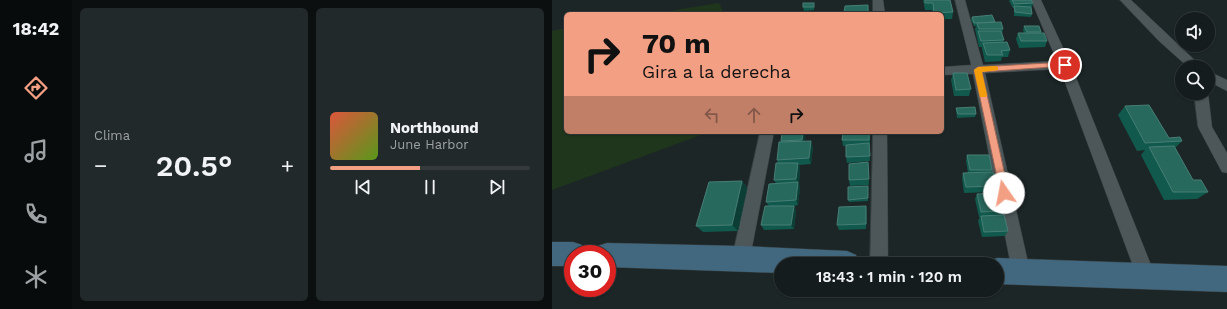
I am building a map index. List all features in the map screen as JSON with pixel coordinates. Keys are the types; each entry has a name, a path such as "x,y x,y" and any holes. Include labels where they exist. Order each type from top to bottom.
{"street":[{"path":"878,0 879,12"},
{"path":"960,0 978,70 1009,271 1227,279"},
{"path":"1036,0 1065,65 1146,275"},
{"path":"1125,0 1163,38 1188,60"},
{"path":"944,71 1065,65"},
{"path":"1215,79 1227,86"},
{"path":"1202,100 1205,127 1227,167"},
{"path":"741,258 767,134"},
{"path":"879,257 880,134"},
{"path":"552,254 564,254"},
{"path":"616,255 774,260"}],"green space":[{"path":"719,3 723,12 663,12"},
{"path":"564,28 564,134 704,134 552,190 552,31"}],"building":[{"path":"925,0 950,0 953,12 934,12 933,3 925,3"},
{"path":"1012,0 1031,0 1033,3 1014,4"},
{"path":"803,3 814,3 814,7 803,7"},
{"path":"868,5 868,12 844,12 845,6"},
{"path":"1014,6 1031,7 1032,14 1015,12"},
{"path":"992,15 995,22 974,23 972,17"},
{"path":"1001,22 1003,29 979,29 977,23"},
{"path":"1024,26 1039,26 1041,32 1027,32"},
{"path":"978,31 1001,31 1004,40 981,41"},
{"path":"1018,33 1044,33 1047,41 1021,41"},
{"path":"1007,42 1010,50 1001,51 1003,55 987,55 983,43"},
{"path":"953,73 967,73 971,89 956,90"},
{"path":"1149,105 1169,138 1180,137 1182,141 1145,143 1125,106"},
{"path":"975,107 976,114 958,114 956,108"},
{"path":"782,134 803,134 802,140 781,141"},
{"path":"843,134 869,134 869,140 842,140"},
{"path":"811,141 809,158 777,160 779,142"},
{"path":"869,143 870,156 846,157 846,145"},
{"path":"1174,146 1193,180 1201,180 1208,192 1173,192 1149,147"},
{"path":"967,155 989,155 992,170 970,170"},
{"path":"868,162 869,179 849,180 849,164"},
{"path":"776,163 798,163 796,179 774,180"},
{"path":"993,172 997,186 966,187 963,173"},
{"path":"742,181 732,225 696,226 709,182"},
{"path":"798,182 796,200 766,202 769,184"},
{"path":"868,186 868,198 848,200 848,187"},
{"path":"1000,193 1004,211 981,212 977,194"},
{"path":"765,206 794,206 791,225 761,225"},
{"path":"866,206 866,224 837,225 839,207"},
{"path":"1004,215 1008,231 984,232 981,216"}],"slow traffic":[{"path":"983,95 978,70 995,69"}],"route":[{"path":"1004,193 978,70 1065,65"}]}
